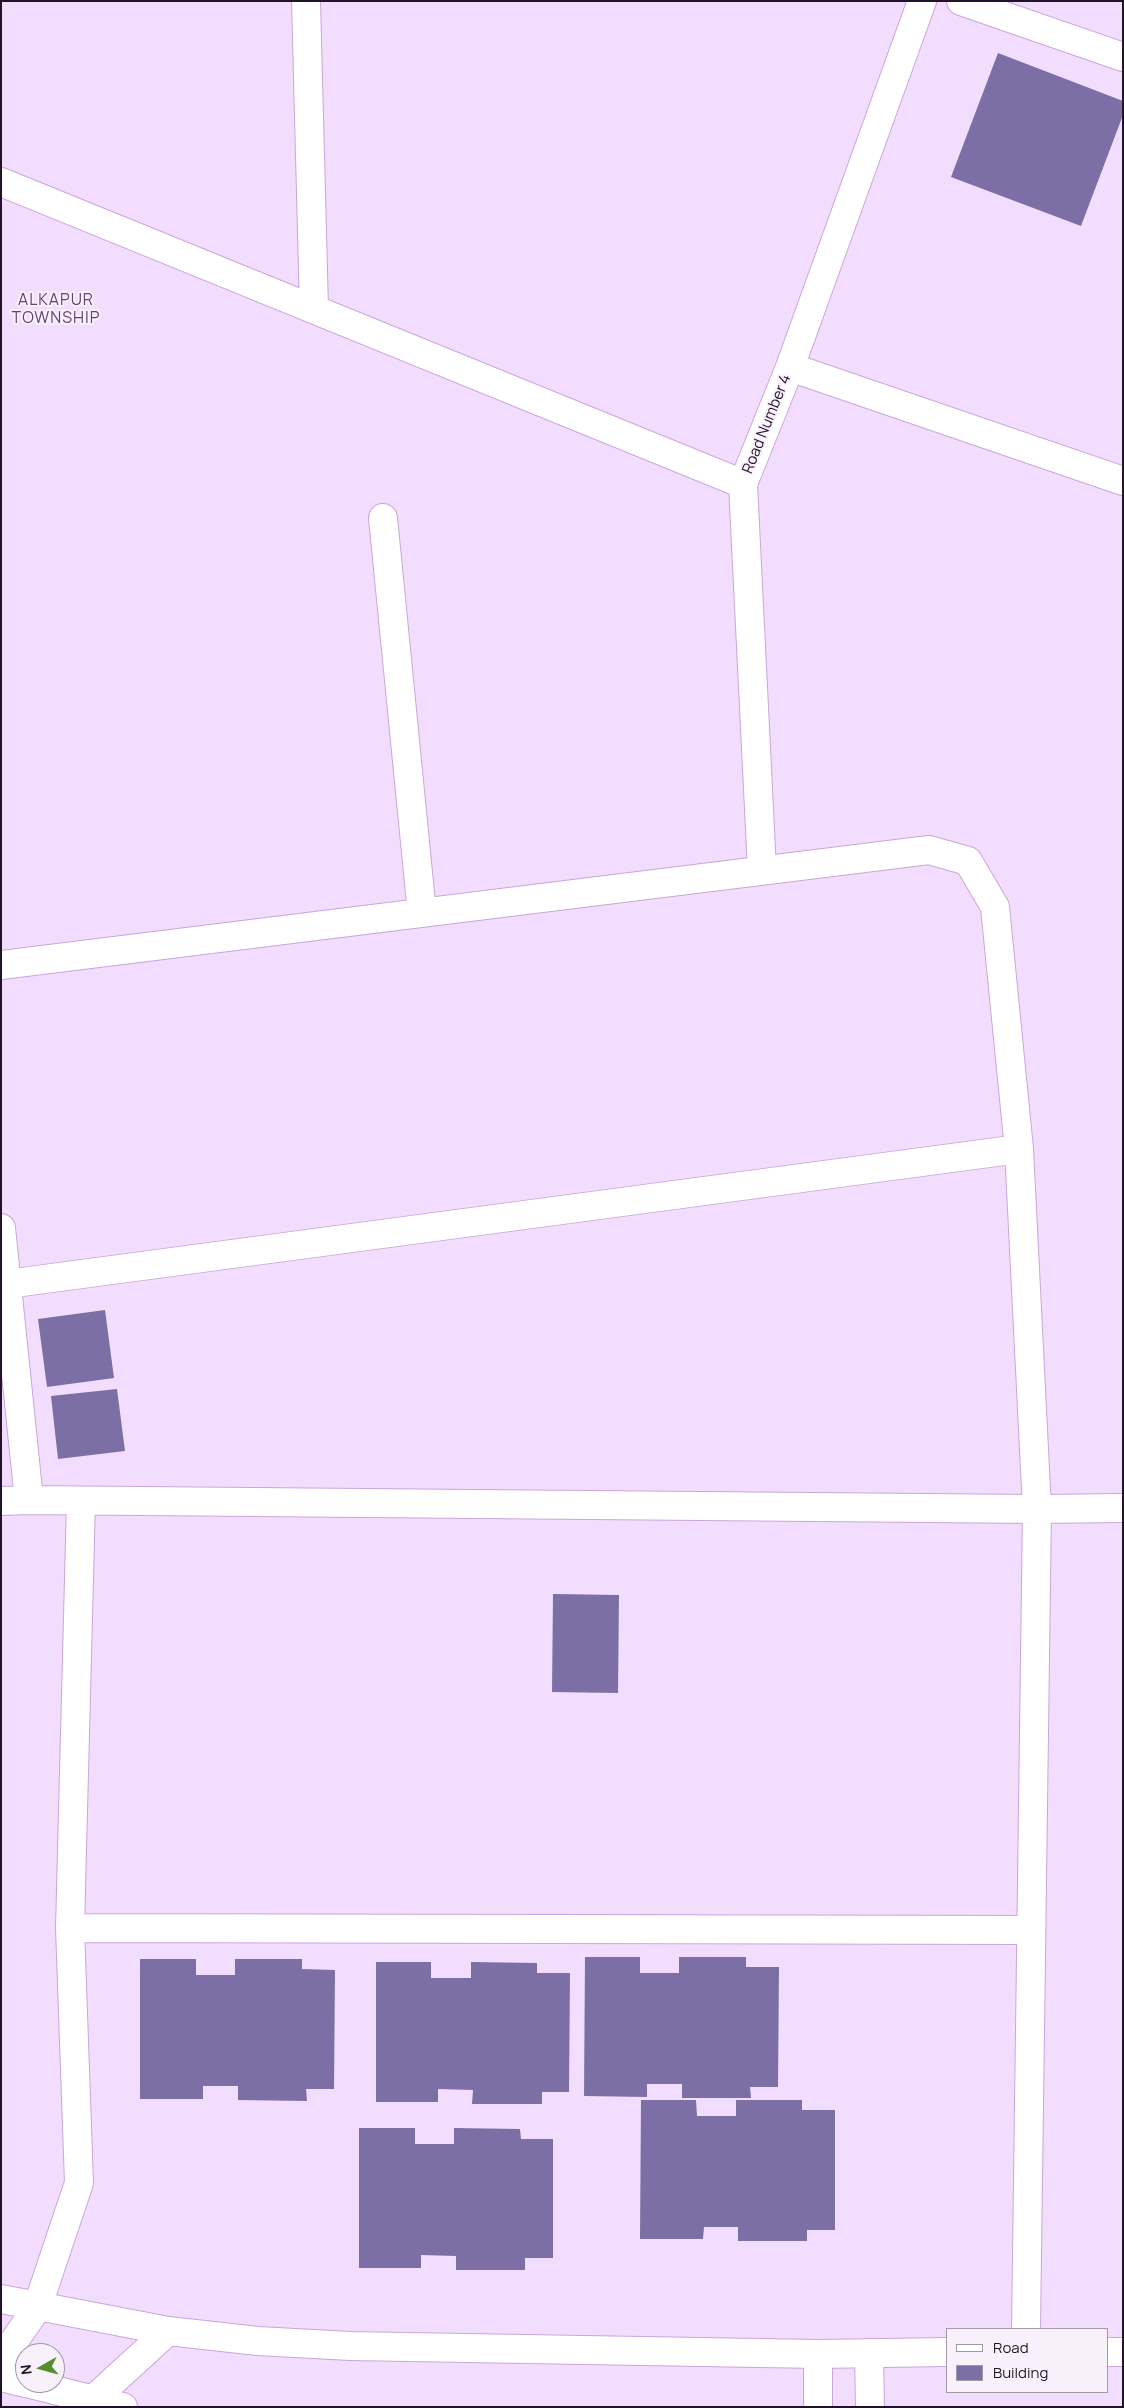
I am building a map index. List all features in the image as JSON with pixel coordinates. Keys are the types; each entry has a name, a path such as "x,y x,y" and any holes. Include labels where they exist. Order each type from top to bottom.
{"street":[{"path":"306,1 314,309"},
{"name":"Road Number 4","path":"762,870 743,484 790,367 922,1"},
{"path":"961,1 1123,57"},
{"path":"1,182 743,484"},
{"path":"790,367 1123,481"},
{"path":"383,518 422,913"},
{"path":"1,965 929,850 968,861 995,907 1019,1149 1037,1509 1026,2328"},
{"path":"7,1284 1019,1149"},
{"path":"1,1228 29,1500"},
{"path":"1,1502 29,1500 1037,1509 1123,1508"},
{"path":"1,2360 37,2308 79,2183 70,1928 81,1501"},
{"path":"70,1928 1030,1930"},
{"path":"1,2299 37,2308 168,2331 258,2342 350,2346 818,2354 946,2352"},
{"path":"89,2403 168,2331"},
{"path":"1109,2352 1123,2352"},
{"path":"869,2353 870,2407"},
{"path":"818,2354 818,2407"},
{"path":"1,2377 15,2380"},
{"path":"58,2393 89,2403 122,2407"}],"building":[{"path":"998,53 1123,101 1123,115 1081,226 951,177"},
{"path":"105,1310 114,1378 47,1387 38,1319"},
{"path":"117,1389 125,1451 58,1459 51,1396"},
{"path":"553,1594 619,1595 618,1693 552,1692"},
{"path":"585,1957 640,1957 640,1973 679,1973 679,1957 746,1957 746,1967 779,1967 778,2087 750,2087 751,2098 682,2098 682,2084 647,2084 647,2097 584,2096"},
{"path":"140,1959 196,1959 196,1975 235,1975 235,1959 302,1959 302,1969 335,1970 334,2089 306,2089 307,2101 238,2100 238,2086 203,2086 203,2099 140,2099"},
{"path":"376,1962 431,1962 431,1978 471,1978 471,1962 537,1963 537,1973 570,1973 569,2092 542,2092 542,2104 472,2104 473,2090 438,2089 438,2102 376,2102"},
{"path":"641,2100 696,2100 697,2116 736,2116 736,2100 802,2100 802,2110 835,2110 835,2230 807,2230 807,2241 738,2241 738,2227 704,2227 703,2239 640,2239"},
{"path":"359,2128 415,2128 415,2144 454,2144 454,2128 520,2129 521,2139 553,2139 553,2258 525,2258 525,2270 456,2270 456,2256 421,2255 421,2268 359,2268"}],"district":[{"name":"ALKAPUR TOWNSHIP","path":"56,310"}]}
